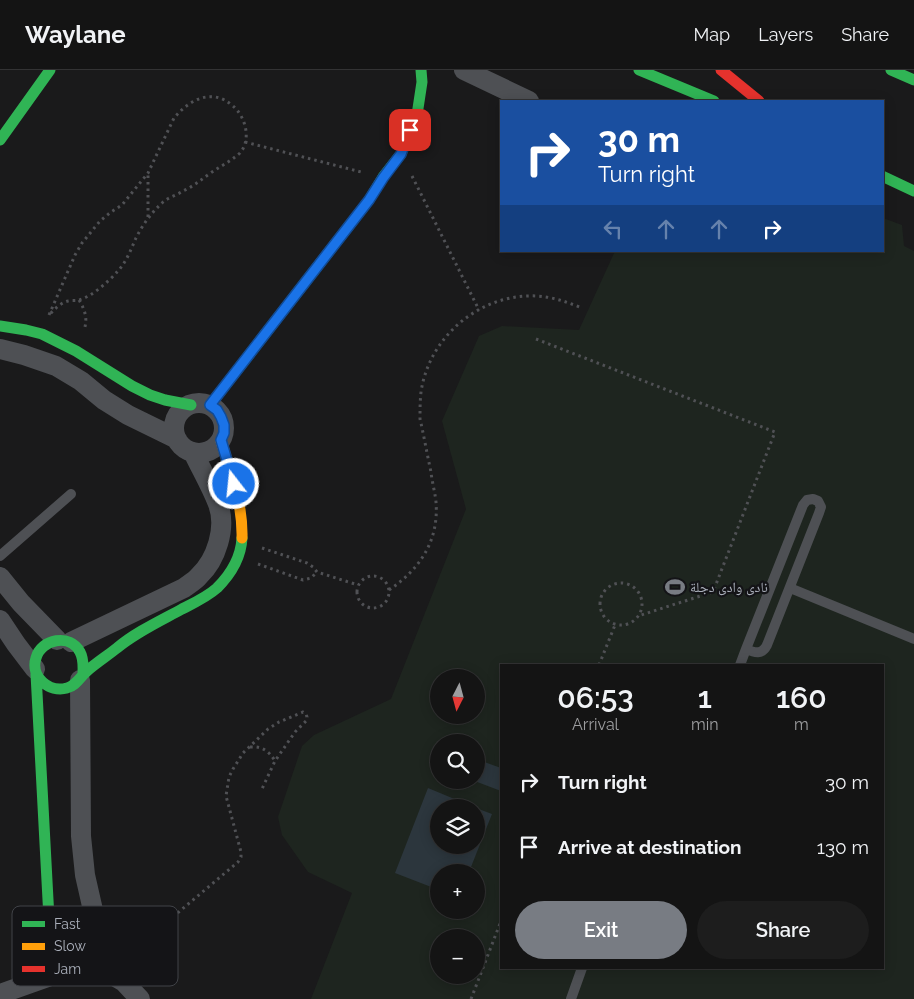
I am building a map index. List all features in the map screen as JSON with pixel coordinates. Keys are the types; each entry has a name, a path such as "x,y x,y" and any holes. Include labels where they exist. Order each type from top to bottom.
{"main road":[{"path":"0,140 50,70"},
{"path":"0,326 24,329 42,335 70,348 141,391 157,398 174,403 200,405 369,200 401,154 417,115 422,82 421,70"},
{"path":"638,70 712,100"},
{"path":"721,70 757,100"},
{"path":"892,70 914,80"},
{"path":"884,177 914,191"},
{"path":"36,672 42,683 51,689 62,690 72,687 120,646 153,624 215,590 231,571 238,557 242,541 242,523 238,498 221,440"},
{"path":"48,906 36,690 36,656 44,645 64,641 78,648 83,656 85,665 82,677"}],"street":[{"path":"464,70 527,100"},
{"path":"56,366 70,348"},
{"path":"0,350 24,355 56,366 81,381 104,400 128,415 185,445 201,452 208,451 215,446 221,440 224,433 224,425 217,410 200,405 185,408 176,419 175,432 185,445 219,506 221,525 219,544 211,562 199,577 184,588 64,641 21,603 0,577"},
{"path":"0,620 36,672"},
{"path":"82,677 81,836 85,875 92,906"},
{"path":"12,994 29,986"},
{"path":"128,986 140,999"}],"lane":[{"path":"0,556 71,494"},
{"path":"740,664 746,649 803,505 807,500 813,499 818,501 821,507 765,649 757,653 746,649"},
{"path":"790,588 914,639"},
{"path":"571,999 582,969"}],"path":[{"path":"42,335 49,314 82,243 100,221 122,205 148,173 174,118 190,103 200,98 221,99 234,107 244,120 246,131 242,151 183,192 165,200 148,217 128,257 107,282 79,300 68,301 57,306 49,314"},
{"path":"245,142 383,178"},
{"path":"401,154 479,310"},
{"path":"148,173 148,217"},
{"path":"389,590 407,576 422,559 434,531 436,501 420,418 421,392 425,373 433,355 448,334 467,316 492,303 522,296 538,296 553,298 582,308"},
{"path":"70,348 83,335 86,326 84,308 79,300"},
{"path":"536,339 775,432 713,592 638,616"},
{"path":"242,541 307,563 317,572 358,586"},
{"path":"238,557 303,580 311,578 317,572"},
{"path":"376,576 385,581 389,590 389,596 384,605 368,608 363,605 357,596 358,586 366,578 376,576"},
{"path":"618,582 626,583 638,591 641,596 641,610 634,621 621,626 615,625 608,622 603,616 599,602 605,589 618,582"},
{"path":"599,664 615,625"},
{"path":"178,912 238,862 241,857 242,852 226,796 229,777 233,769 249,746 268,729 303,712 308,717 306,721 295,732 275,761 261,791"},
{"path":"249,746 265,749 275,761"},
{"path":"471,999 500,924"}],"shaded area":[{"name":"نادى وادى دجلة","path":"884,218 902,225 904,246 914,251 914,999 311,999 352,893 308,872 282,835 278,817 302,746 314,735 391,699 466,509 442,421 479,336 502,326 579,330 615,252 884,252"},
{"path":"485,762 500,768 500,791 485,785"},
{"path":"428,788 454,799 430,799 430,854 476,854 472,864 430,864 430,887 395,873"},
{"path":"485,811 492,814 485,832"}],"traffic: fast":[{"path":"0,140 50,70"},
{"path":"210,405 369,200 383,177 401,154 417,115 422,82 421,70"},
{"path":"639,70 712,100"},
{"path":"891,70 914,80"},
{"path":"884,177 914,191"},
{"path":"0,326 42,334 76,351 150,395 191,405"},
{"path":"83,674 80,652 70,642 56,641 49,643 44,646 36,658 36,671 42,682 48,686 60,689 73,685 90,668 132,637 200,600 217,588 227,577 234,565 240,552 242,538"},
{"path":"36,674 48,906"}],"traffic: slow":[{"path":"221,441 241,513 242,538"}],"traffic: jam":[{"path":"721,70 758,100"}],"place":[{"name":"نادى وادى دجلة","path":"675,587"}],"route":[{"path":"234,484 221,440 224,433 224,425 217,410 210,405 369,200 401,154 410,130"}]}
